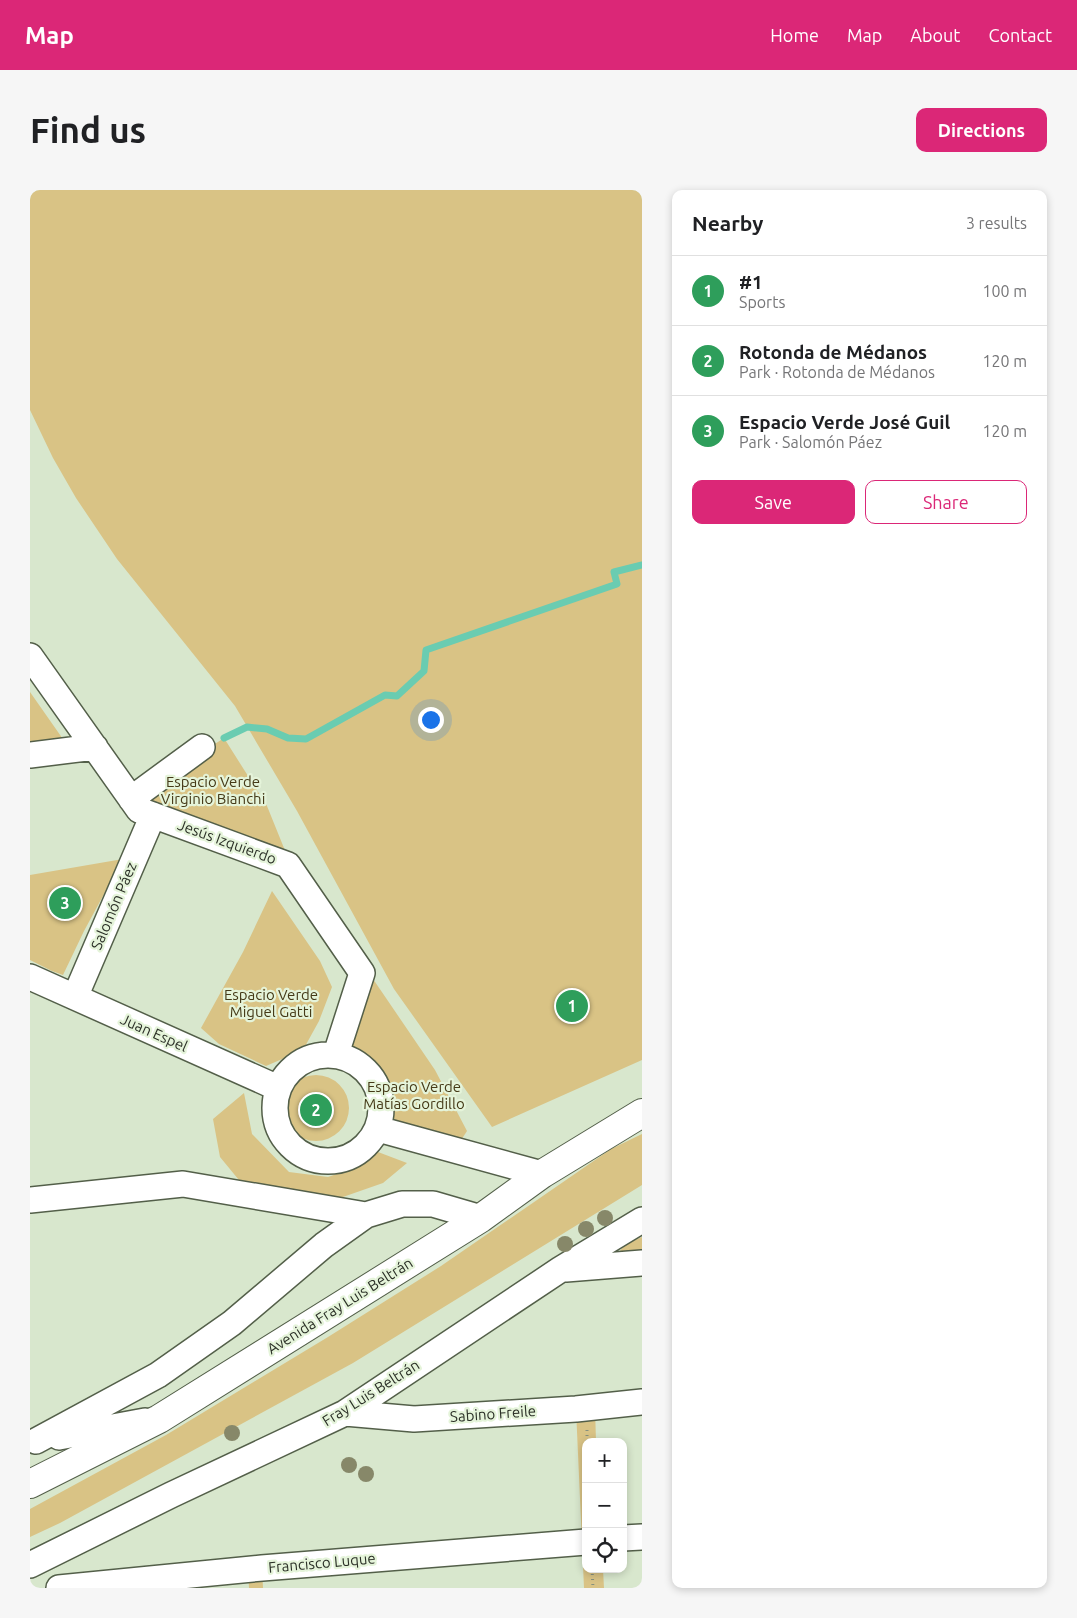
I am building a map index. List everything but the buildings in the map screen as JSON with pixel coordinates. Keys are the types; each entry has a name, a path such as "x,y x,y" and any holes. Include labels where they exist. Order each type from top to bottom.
{"main road":[{"name":"Avenida Fray Luis Beltrán","path":"30,1484 160,1419 481,1218 542,1174 642,1113"}],"street":[{"name":"Jesús Izquierdo","path":"30,656 139,810 288,864 362,973 336,1054"},
{"path":"30,755 95,747"},
{"path":"131,799 202,747"},
{"name":"Salomón Páez","path":"75,997 153,815"},
{"name":"Juan Espel","path":"30,977 278,1088"},
{"path":"336,1054 352,1059 365,1068 375,1081 381,1097 382,1113 378,1129 368,1144 353,1156 335,1161 316,1160 299,1153 286,1141 277,1124 274,1106 278,1088 288,1072 302,1061 318,1055 336,1054"},
{"path":"378,1129 542,1174"},
{"path":"30,1200 183,1184 366,1215"},
{"path":"33,1442 158,1376 232,1323 324,1245 366,1215 402,1204 433,1204 481,1218"},
{"name":"Fray Luis Beltrán","path":"30,1565 344,1413 561,1270 642,1220"},
{"path":"561,1270 642,1263"},
{"name":"Sabino Freile","path":"344,1413 414,1419 576,1409 642,1402"},
{"path":"33,1442 160,1419"},
{"path":"627,1538 642,1537"},
{"name":"Francisco Luque","path":"59,1588 262,1568 582,1542"}],"path":[{"path":"592,1573 593,1588"}],"green space":[{"path":"30,190 642,190 642,1060 492,1127 394,989 297,811 235,706 117,559 76,498 53,458 30,410"},
{"path":"30,692 65,742 30,744"},
{"name":"Espacio Verde Virginio Bianchi","path":"224,738 267,806 288,858 131,799"},
{"path":"123,859 84,931 63,975 30,960 30,875"},
{"name":"Espacio Verde Miguel Gatti","path":"272,891 320,961 332,987 319,1021 303,1050 266,1066 219,1044 201,1028 243,952"},
{"name":"Espacio Verde Matías Gordillo","path":"371,976 435,1070 467,1131 454,1151 408,1131 386,1115 378,1082 342,1042"},
{"path":"316,1075 329,1078 339,1085 346,1095 349,1108 346,1121 339,1131 329,1138 316,1141 303,1138 293,1131 286,1121 283,1108 286,1095 293,1085 303,1078"},
{"path":"244,1093 252,1134 289,1172 328,1177 354,1168 378,1152 407,1163 383,1183 320,1205 257,1202 220,1157 213,1119"},
{"path":"642,1134 642,1185 353,1363 60,1523 30,1537 30,1509 166,1435 328,1337 441,1266 611,1149"},
{"path":"642,1237 642,1261 617,1257 630,1242"},
{"path":"595,1407 596,1438 582,1438 582,1543 576,1409"},
{"path":"262,1568 263,1588 249,1588 248,1569"},
{"path":"583,1573 603,1573 604,1588 584,1588"}],"waterway":[{"path":"224,738 247,727 267,729 288,738 306,739 385,695 397,696 424,671 426,650 617,584 614,572 642,565"}],"place":[{"name":"Espacio Verde José Guil","path":"65,903"},
{"name":"#1","path":"572,1006"},
{"name":"Rotonda de Médanos","path":"316,1110"}]}
